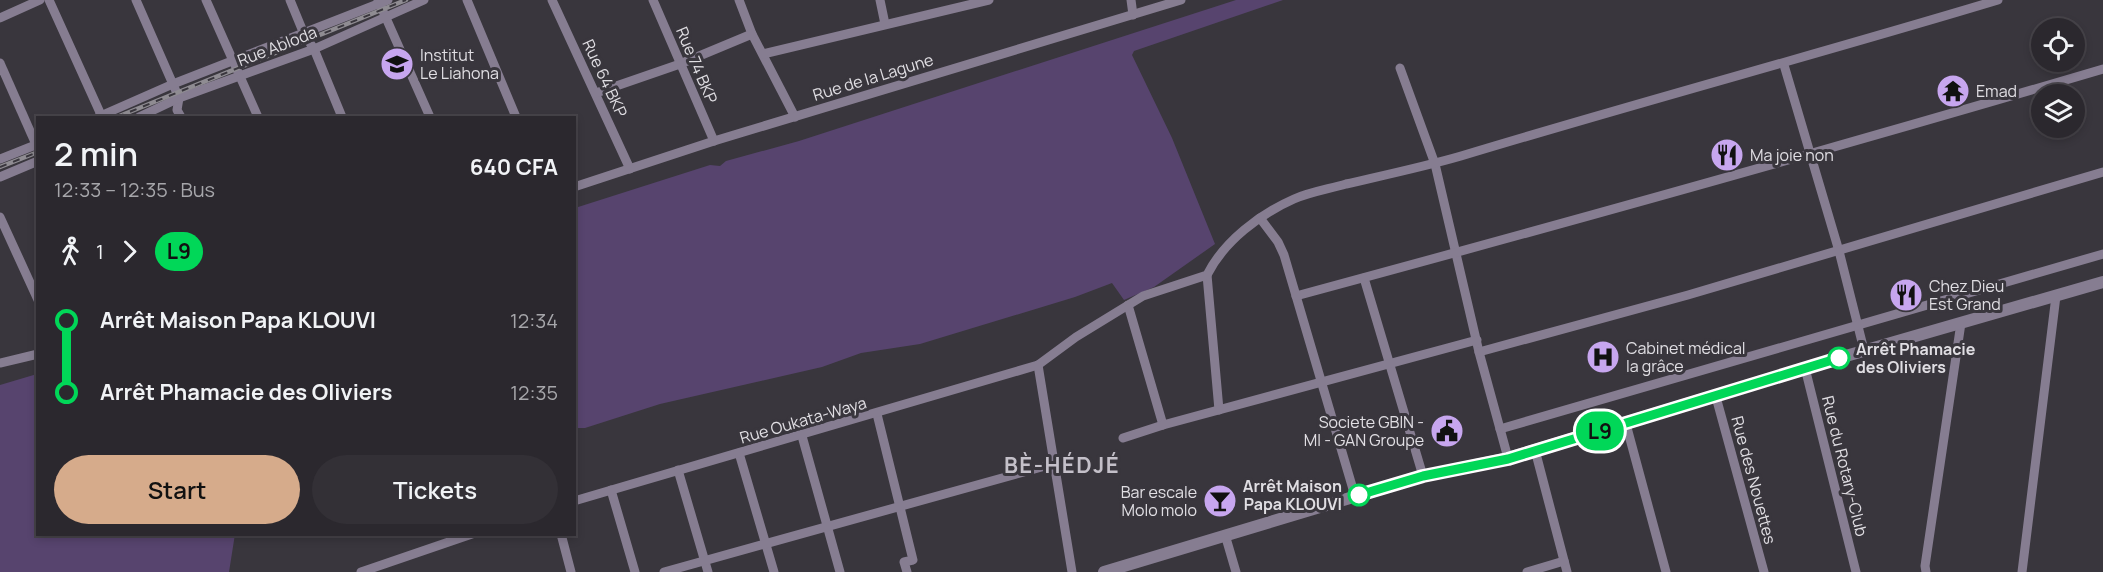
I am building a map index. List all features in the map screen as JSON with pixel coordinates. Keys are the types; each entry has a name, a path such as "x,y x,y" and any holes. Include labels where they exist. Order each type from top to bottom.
{"street":[{"path":"0,18 40,0"},
{"path":"49,0 100,116"},
{"path":"136,0 179,98 177,110 180,116"},
{"path":"206,0 258,116"},
{"path":"290,0 304,34 314,49 342,116"},
{"name":"Rue Abloda","path":"141,116 179,98 314,49 424,0"},
{"path":"467,0 516,116"},
{"name":"Rue 64 BKP","path":"552,0 630,169"},
{"name":"Rue 74 BKP","path":"654,0 714,141"},
{"path":"739,0 752,34 795,117"},
{"path":"880,0 885,24"},
{"path":"763,54 989,0"},
{"path":"1131,0 1133,15"},
{"name":"Rue de la Lagune","path":"576,186 714,141 1181,0"},
{"path":"1219,410 1207,275 1216,258 1260,218 1297,198 1435,164 1626,106 1784,64 1998,0"},
{"path":"102,116 173,84 234,62 382,1 386,17 430,116"},
{"path":"596,93 680,64 752,34"},
{"path":"0,63 36,146 0,159"},
{"path":"1784,64 1839,251 1864,350"},
{"path":"1400,68 1435,164 1479,352 1508,459"},
{"path":"1296,296 1457,254 1811,155 2103,69"},
{"path":"0,177 36,162"},
{"path":"1479,352 1839,251 2103,172"},
{"path":"0,217 36,296"},
{"path":"1260,218 1281,247 1355,496"},
{"path":"1500,429 2103,254"},
{"name":"Rue Oukata-Waya","path":"576,500 1038,365 1076,337 1128,305 1165,288 1207,275"},
{"path":"1364,278 1423,476"},
{"path":"1104,572 1226,538 1423,476 1508,459 1864,350 2103,282"},
{"path":"2022,572 2056,296"},
{"path":"1128,305 1163,425"},
{"path":"1926,572 1925,566 1960,323"},
{"path":"1123,438 1163,425 1477,340"},
{"path":"0,363 36,354"},
{"path":"1038,365 1056,463 1072,572"},
{"name":"Rue du Rotary-Club","path":"1805,368 1856,572"},
{"name":"Rue des Nouettes","path":"1716,397 1764,572"},
{"path":"877,414 913,560 904,562 907,572"},
{"path":"1626,424 1666,572"},
{"path":"802,436 840,572"},
{"path":"1535,450 1567,572"},
{"path":"739,453 774,572"},
{"path":"664,572 1056,463"},
{"path":"678,470 708,572"},
{"path":"611,490 635,572"},
{"path":"361,572 466,536"},
{"path":"562,536 571,572"},
{"path":"1226,538 1236,572"},
{"path":"1527,572 1564,561"}],"shaded area":[{"path":"1236,0 1283,0 1134,51 1132,55 1172,138 1215,244 1154,287 1124,300 1112,283 1075,297 920,344 861,353 822,367 660,404 585,428 576,428 576,208 710,165 720,166 726,161 799,141"},
{"path":"36,374 36,536 235,536 229,572 0,572 0,385"}],"railway":[{"path":"119,116 406,0"},
{"path":"0,167 36,153"}],"bus line":[{"name":"L9","path":"1359,495 1423,476 1508,459 1839,358"}],"place":[{"name":"Institut Le Liahona","path":"397,64"},
{"name":"Emad","path":"1953,91"},
{"name":"Ma joie non","path":"1727,155"},
{"name":"Chez Dieu Est Grand","path":"1906,295"},
{"name":"Cabinet médical la grâce","path":"1603,357"},
{"name":"Arrêt Phamacie des Oliviers","path":"1839,358"},
{"name":"Societe GBIN - MI - GAN Groupe","path":"1447,431"},
{"name":"Arrêt Maison Papa KLOUVI","path":"1359,495"},
{"name":"Bar escale Molo molo","path":"1220,501"}],"district":[{"name":"BÈ-HÉDJÉ","path":"1062,465"}]}
